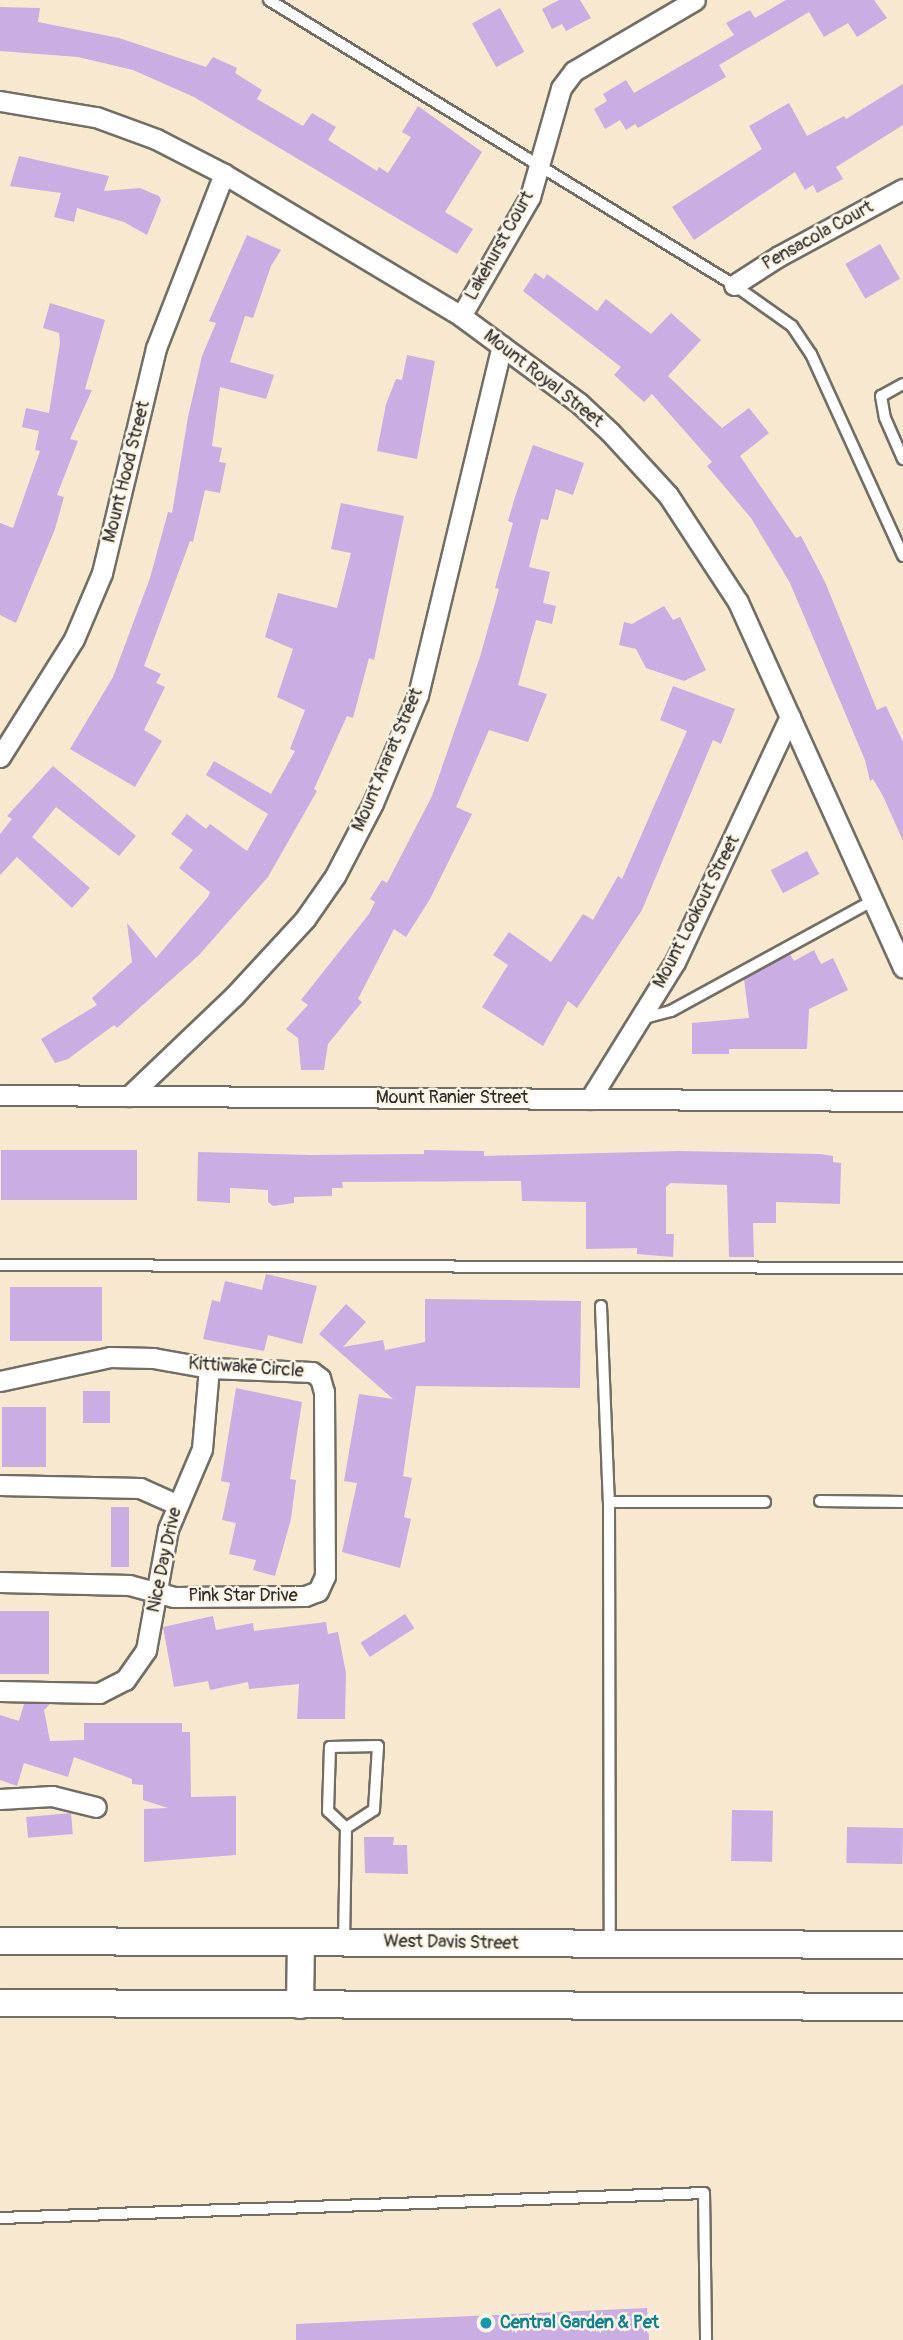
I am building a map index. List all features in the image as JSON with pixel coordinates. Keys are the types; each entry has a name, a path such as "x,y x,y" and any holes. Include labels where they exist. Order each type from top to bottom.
{"main road":[{"name":"West Davis Street","path":"0,1941 903,1945"},
{"path":"300,2005 301,1942"},
{"path":"0,2003 903,2007"}],"street":[{"name":"Lakehurst Court","path":"461,316 530,197 541,169 554,105 574,71 695,0"},
{"name":"Mount Royal Street","path":"0,101 96,117 156,139 224,174 461,316 579,403 668,495 738,602 903,968"},
{"name":"Mount Hood Street","path":"1,752 74,639 102,573 156,348 224,174"},
{"name":"Pensacola Court","path":"734,285 903,189"},
{"name":"Mount Ararat Street","path":"129,1096 234,996 305,919 335,876 373,803 418,695 502,346"},
{"name":"Mount Lookout Street","path":"590,1099 641,1019 712,888 790,717"},
{"name":"Mount Ranier Street","path":"0,1096 903,1101"},
{"name":"Kittiwake Circle","path":"0,1381 110,1357 153,1358 209,1368 300,1369 320,1378 325,1576 318,1591"},
{"name":"Nice Day Drive","path":"0,1691 99,1693 125,1680 146,1650 176,1504 202,1449 209,1368"},
{"path":"0,1485 139,1488 176,1504"},
{"name":"Pink Star Drive","path":"0,1582 129,1584 174,1597 292,1596 318,1591"},
{"path":"0,1800 52,1796 96,1807"}],"lane":[{"path":"269,0 734,285 804,339 903,556"},
{"path":"903,384 881,396 903,459"},
{"path":"641,1019 671,1011 872,901"},
{"path":"0,1265 903,1268"},
{"path":"601,1306 610,1502 610,1945"},
{"path":"820,1501 903,1502"},
{"path":"610,1502 765,1502"},
{"path":"344,1942 346,1828 328,1811 330,1747 378,1746 374,1810 346,1828"},
{"path":"0,2218 704,2193 706,2340"}],"building":[{"path":"559,0 580,0 591,18 566,31 562,24 552,29 542,9"},
{"path":"786,0 874,0 887,18 857,37 848,23 824,37 809,12 719,65 726,77 638,128 635,124 626,130 620,120 605,129 594,109 607,101 603,94 626,80 634,93 734,35 726,23 750,10 755,18"},
{"path":"0,7 40,8 38,22 119,38 206,67 213,57 237,68 235,73 262,90 257,99 303,126 312,113 336,127 328,140 377,171 379,167 388,173 411,137 402,132 418,106 482,152 445,212 473,229 457,254 194,97 133,70 78,57 0,51"},
{"path":"500,8 524,52 496,67 472,24"},
{"path":"903,84 903,125 836,167 843,179 817,193 813,185 805,190 795,172 694,240 672,207 762,149 749,126 789,103 807,136 844,116 846,119"},
{"path":"19,156 109,176 104,191 140,188 159,196 161,200 147,235 124,222 77,208 74,222 54,217 61,193 10,186"},
{"path":"247,235 281,250 271,266 253,318 245,316 230,362 274,375 266,399 220,387 212,446 222,448 219,462 226,463 220,493 205,490 193,542 190,541 144,666 161,674 156,683 165,687 144,730 162,741 135,787 70,749 113,677 150,578 168,512 172,513 188,417 202,356 216,323 209,321"},
{"path":"880,244 900,279 865,299 845,264"},
{"path":"535,273 544,279 547,274 597,311 606,299 651,334 671,313 701,340 668,376 722,428 749,408 769,433 740,456 796,538 801,536 825,582 877,710 886,706 903,742 903,841 883,796 873,779 870,781 865,760 790,583 751,518 707,466 712,462 652,394 644,402 614,375 621,367 523,291"},
{"path":"50,303 105,320 85,389 92,390 70,439 78,441 57,495 64,497 55,529 16,623 0,615 0,523 13,528 40,451 35,450 39,431 22,427 26,408 49,413 60,343 59,333 43,328"},
{"path":"407,355 435,361 417,459 377,451 386,404 396,379 402,380"},
{"path":"533,445 584,463 573,495 556,489 548,520 541,519 529,567 550,572 543,603 556,606 552,624 536,620 518,685 547,694 528,742 489,730 456,807 472,814 430,899 406,937 394,929 358,999 362,1002 328,1044 324,1070 301,1070 298,1038 286,1029 308,1005 301,1000 369,914 375,902 370,899 382,880 387,883 432,796 480,657 499,589 495,588 513,523 508,521"},
{"path":"341,503 404,516 374,660 369,658 353,718 347,716 314,789 317,791 268,877 199,955 117,1028 114,1025 68,1059 55,1063 41,1039 97,1005 92,998 132,962 127,923 156,958 208,897 210,892 179,868 193,850 171,834 187,814 206,829 210,824 247,851 268,814 206,775 214,761 271,794 295,751 290,749 305,710 277,697 293,649 265,637 278,593 337,608 351,553 331,549"},
{"path":"664,606 673,620 680,617 706,670 684,681 646,668 636,649 619,645 624,622 632,624"},
{"path":"673,686 735,709 721,744 713,740 642,910 577,1008 568,1001 543,1046 482,1007 508,965 493,955 509,932 551,962 583,914 593,920 618,876 622,879 687,731 660,720"},
{"path":"53,766 136,836 119,856 56,807 32,837 90,888 72,908 17,857 0,875 0,834 12,819 7,816"},
{"path":"807,851 819,874 783,893 771,870"},
{"path":"814,950 821,964 833,958 848,990 809,1009 807,1049 729,1049 729,1054 692,1054 692,1023 749,1018 744,979 790,954 794,961"},
{"path":"1,1150 137,1150 137,1200 1,1200"},
{"path":"424,1150 484,1151 484,1156 679,1151 820,1154 833,1156 833,1162 841,1163 840,1204 776,1202 776,1223 753,1223 754,1257 729,1257 727,1185 671,1183 666,1187 666,1234 674,1234 673,1257 637,1254 637,1248 586,1249 586,1202 522,1201 521,1181 342,1182 343,1188 332,1188 332,1196 294,1197 294,1203 273,1206 268,1202 268,1190 230,1188 230,1203 197,1201 198,1152 424,1154"},
{"path":"266,1274 317,1286 302,1344 268,1335 264,1351 203,1339 212,1300 220,1302 225,1281 262,1290"},
{"path":"10,1287 102,1287 102,1341 10,1341"},
{"path":"425,1299 581,1301 580,1388 416,1386 403,1476 412,1478 404,1517 411,1519 400,1568 342,1552 357,1483 344,1481 359,1394 393,1399 319,1334 346,1304 366,1322 343,1347 383,1340 385,1350 425,1342"},
{"path":"236,1388 302,1402 290,1479 296,1480 291,1519 275,1576 253,1570 256,1560 229,1554 236,1523 222,1520 230,1483 221,1481"},
{"path":"83,1391 110,1391 110,1423 83,1423"},
{"path":"2,1407 46,1407 46,1467 2,1467"},
{"path":"111,1507 129,1507 129,1567 111,1567"},
{"path":"0,1611 49,1611 49,1674 0,1674"},
{"path":"405,1614 414,1628 370,1657 361,1643"},
{"path":"213,1616 216,1630 253,1623 254,1631 326,1622 328,1634 338,1632 346,1673 345,1719 297,1719 299,1684 249,1689 248,1682 210,1690 208,1681 174,1687 163,1627"},
{"path":"24,1704 50,1704 44,1710 50,1741 84,1740 84,1723 182,1723 182,1732 190,1732 191,1797 236,1796 236,1855 144,1862 144,1809 168,1808 143,1800 143,1785 132,1784 132,1779 74,1757 68,1777 24,1763 17,1786 0,1780 0,1715 19,1721"},
{"path":"732,1810 773,1811 772,1862 731,1861"},
{"path":"71,1813 73,1834 28,1838 26,1817"},
{"path":"847,1827 903,1828 902,1864 846,1863"},
{"path":"364,1837 394,1837 393,1845 407,1845 408,1874 365,1873"},
{"name":"Central Garden & Pet","path":"647,2308 649,2340 296,2340 296,2324"}],"place":[{"name":"Central Garden & Pet","path":"486,2323"}]}
